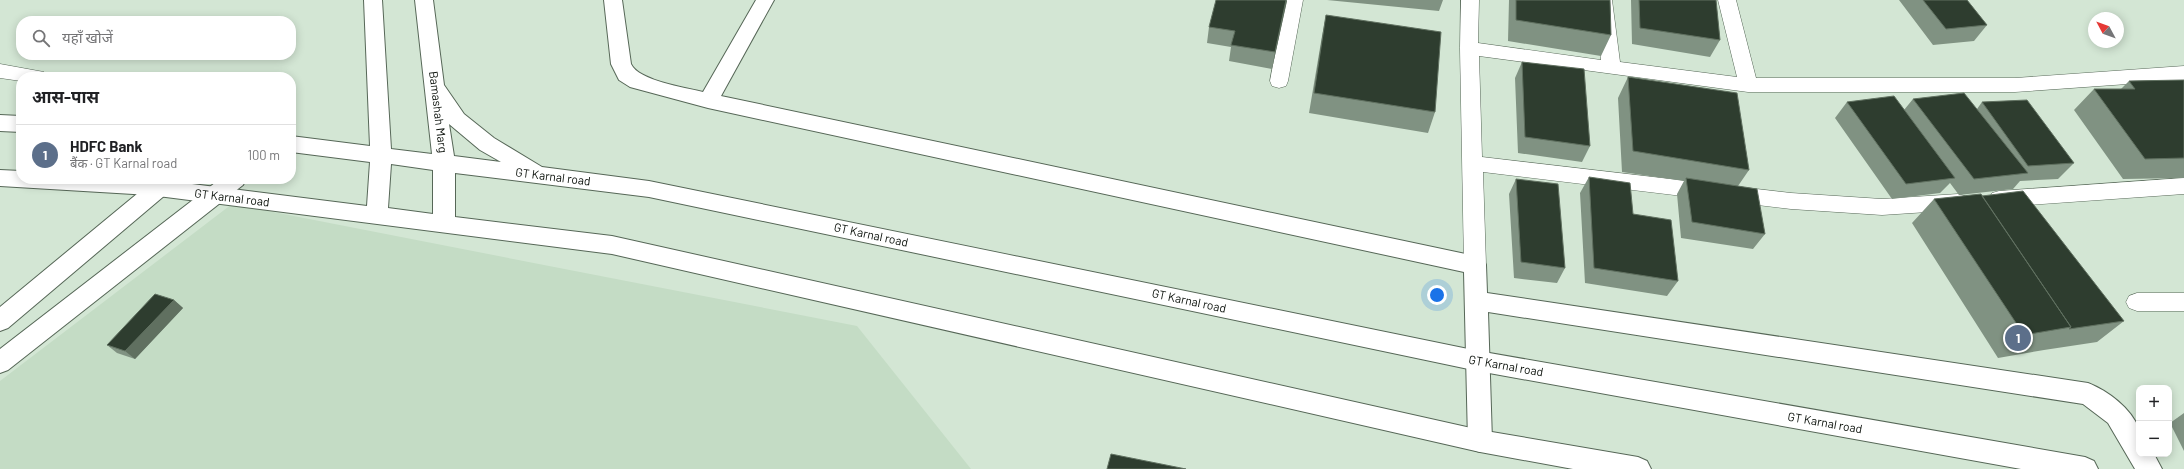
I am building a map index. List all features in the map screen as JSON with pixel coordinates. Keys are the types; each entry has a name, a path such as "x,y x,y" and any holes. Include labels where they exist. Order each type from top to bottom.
{"main road":[{"path":"373,0 381,156 376,215"},
{"name":"Bamashah Marg","path":"424,0 444,164 444,224"},
{"path":"613,0 621,64 626,75 637,82 708,101 1475,265 1480,441"},
{"path":"708,101 765,0"},
{"path":"435,88 457,119 487,144 542,176"},
{"path":"0,123 16,124"},
{"name":"GT Karnal road","path":"296,145 648,189 1478,361 2085,469"},
{"name":"GT Karnal road","path":"0,178 16,179"},
{"path":"0,321 163,184"},
{"name":"GT Karnal road","path":"163,184 215,196 612,245 1480,441 1638,469"},
{"path":"0,363 229,184"},
{"path":"1476,301 2088,394 2118,415 2136,446"},
{"path":"2142,457 2149,469"}],"lane":[{"path":"1279,81 1294,0"},
{"path":"1470,0 1475,265"},
{"path":"1603,0 1611,68"},
{"path":"1727,0 1748,85"},
{"path":"1470,48 1611,68 1748,85 2015,85 2184,73"},
{"path":"0,71 16,74"},
{"path":"1472,163 1791,201 1882,207 2184,186"},
{"path":"2137,302 2184,302"}],"shaded area":[{"path":"232,204 857,326 971,469 0,469 0,381"}],"building":[{"path":"1216,0 1286,0 1275,52 1231,45 1235,31 1209,27"},
{"path":"1516,0 1610,0 1611,35 1516,20"},
{"path":"1639,0 1716,0 1720,40 1640,28"},
{"path":"1923,0 1967,0 1987,25 1946,29"},
{"path":"1326,15 1441,32 1435,112 1314,93"},
{"path":"1522,62 1584,69 1590,146 1525,137"},
{"path":"1628,77 1737,93 1749,170 1633,151"},
{"path":"2184,80 2184,158 2145,159 2094,89 2135,89 2129,81"},
{"path":"1964,93 2028,173 1974,179 1913,99"},
{"path":"1894,96 1955,178 1906,184 1847,102"},
{"path":"2027,100 2074,163 2028,166 1982,102"},
{"path":"1589,177 1630,183 1633,214 1671,220 1678,281 1594,268"},
{"path":"1686,178 1757,189 1765,234 1692,222"},
{"path":"1516,179 1558,184 1565,268 1521,262"},
{"path":"2023,191 2124,321 2069,329 2071,327 1982,196"},
{"path":"1981,194 2071,327 2024,335 1934,199"},
{"path":"155,294 174,300 125,351 107,345"},
{"path":"1111,454 1186,469 1107,469"}],"place":[{"name":"HDFC Bank","path":"2018,338"}]}
